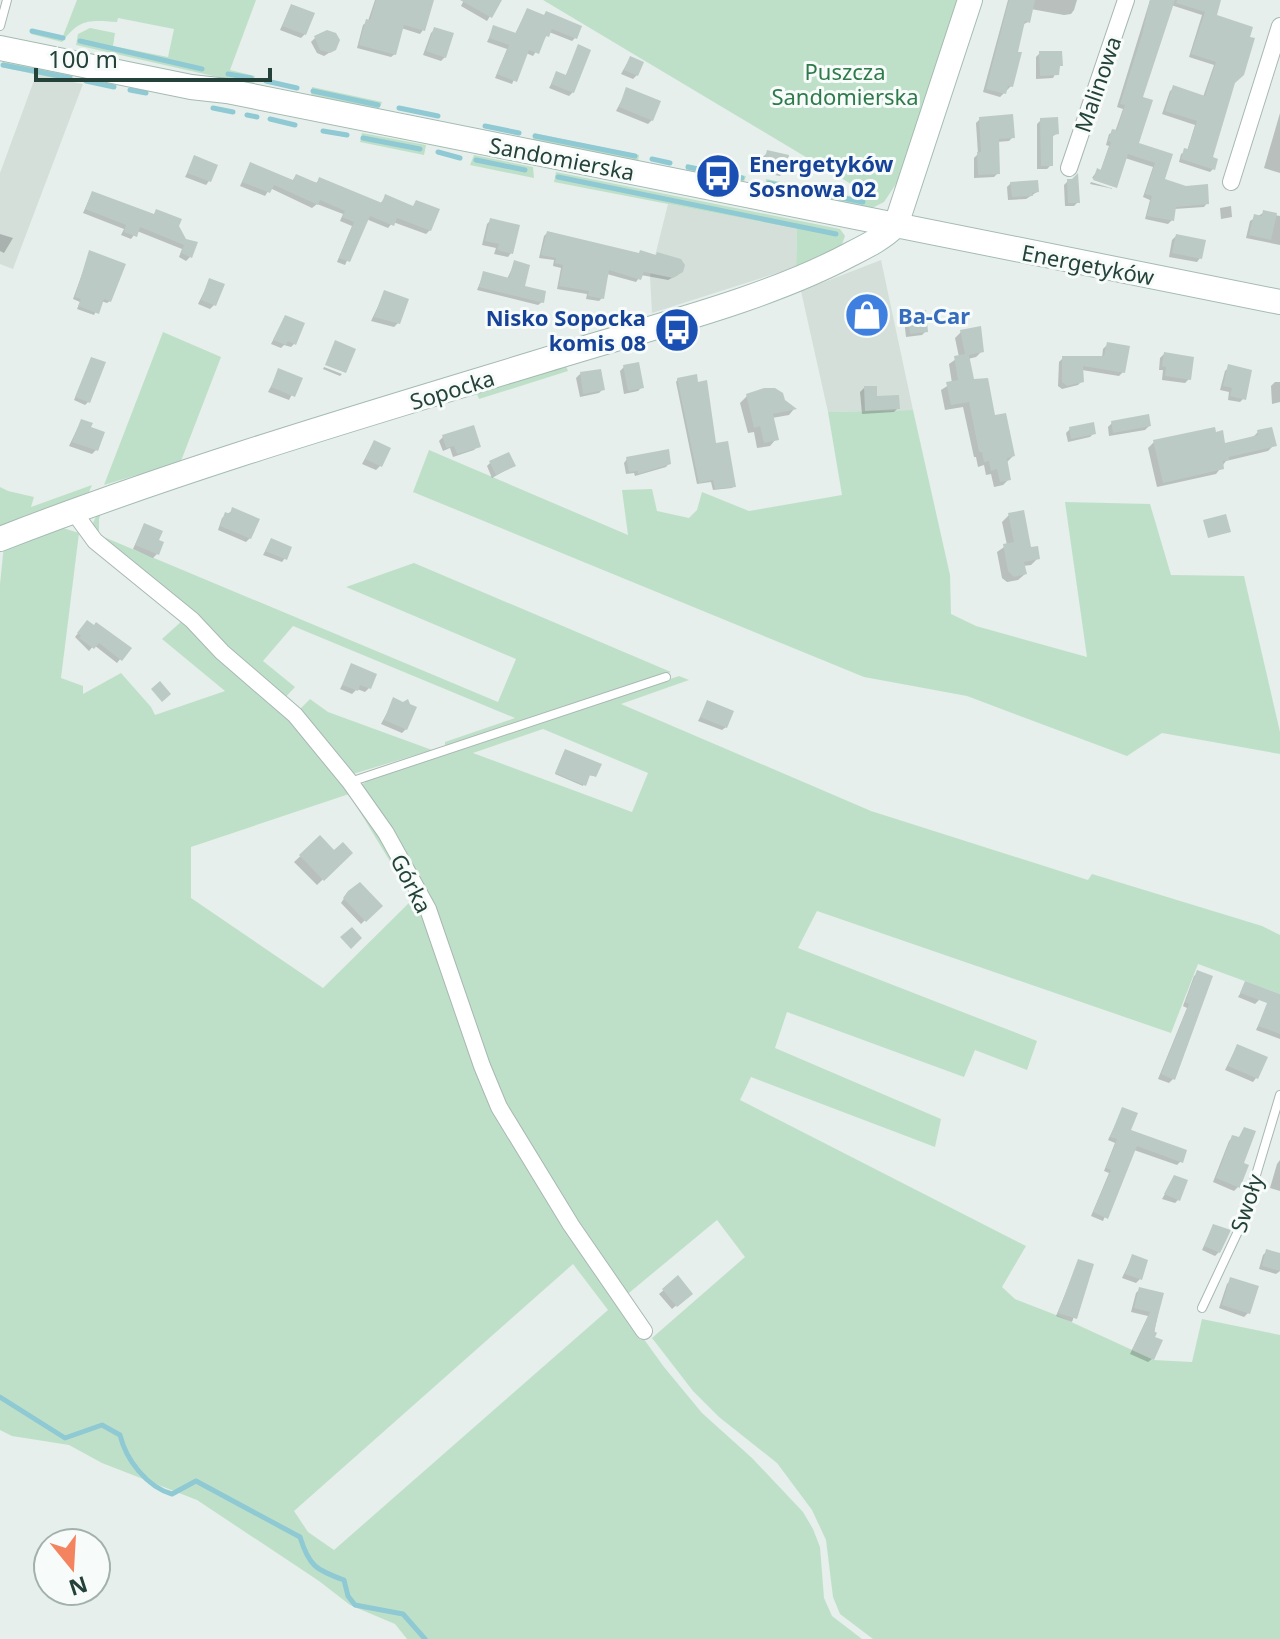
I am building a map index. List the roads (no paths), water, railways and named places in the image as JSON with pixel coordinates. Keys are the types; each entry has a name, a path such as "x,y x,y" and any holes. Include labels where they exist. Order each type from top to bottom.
{"main road":[{"path":"896,225 970,0"},
{"name":"Sandomierska","path":"0,34 127,61 227,91"},
{"name":"Sandomierska","path":"0,48 896,225"},
{"name":"Energetyków","path":"896,225 1280,302"},
{"name":"Sopocka","path":"0,539 238,454 743,298 831,265 887,235 896,225"}],"street":[{"name":"Malinowa","path":"1069,168 1126,0"},
{"path":"1231,182 1280,26"},
{"name":"Górka","path":"73,511 95,541 192,620 222,652 295,715 350,782 386,833 428,909 499,1107 571,1225 644,1331"}],"lane":[{"path":"0,26 7,0"},
{"path":"350,782 666,677"},
{"name":"Swoły","path":"1202,1308 1241,1225 1280,1095"}],"waterway":[{"path":"32,31 63,38"},
{"path":"80,41 202,69"},
{"path":"3,65 70,78"},
{"path":"228,74 251,78"},
{"path":"86,81 114,87"},
{"path":"266,81 297,88"},
{"path":"130,90 146,93"},
{"path":"313,91 378,105"},
{"path":"213,108 233,112"},
{"path":"399,108 438,116"},
{"path":"247,115 257,117"},
{"path":"270,119 295,125"},
{"path":"485,126 519,133"},
{"path":"323,131 347,135"},
{"path":"535,136 635,156"},
{"path":"363,138 420,149"},
{"path":"438,152 460,158"},
{"path":"652,159 670,163"},
{"path":"476,160 525,170"},
{"path":"688,167 698,169"},
{"path":"714,172 742,178"},
{"path":"558,177 836,234"},
{"path":"769,183 863,202"},
{"path":"0,1397 65,1438 102,1425 120,1435 127,1454 154,1485 172,1494 196,1481 300,1537 310,1561 344,1580 348,1596 355,1605 403,1614 425,1639"}],"place":[{"name":"Energetyków Sosnowa 02","path":"718,176"},
{"name":"Ba-Car","path":"867,315"},
{"name":"Nisko Sopocka komis 08","path":"677,330"}],"park label":[{"name":"Puszcza Sandomierska","path":"845,84"}]}
